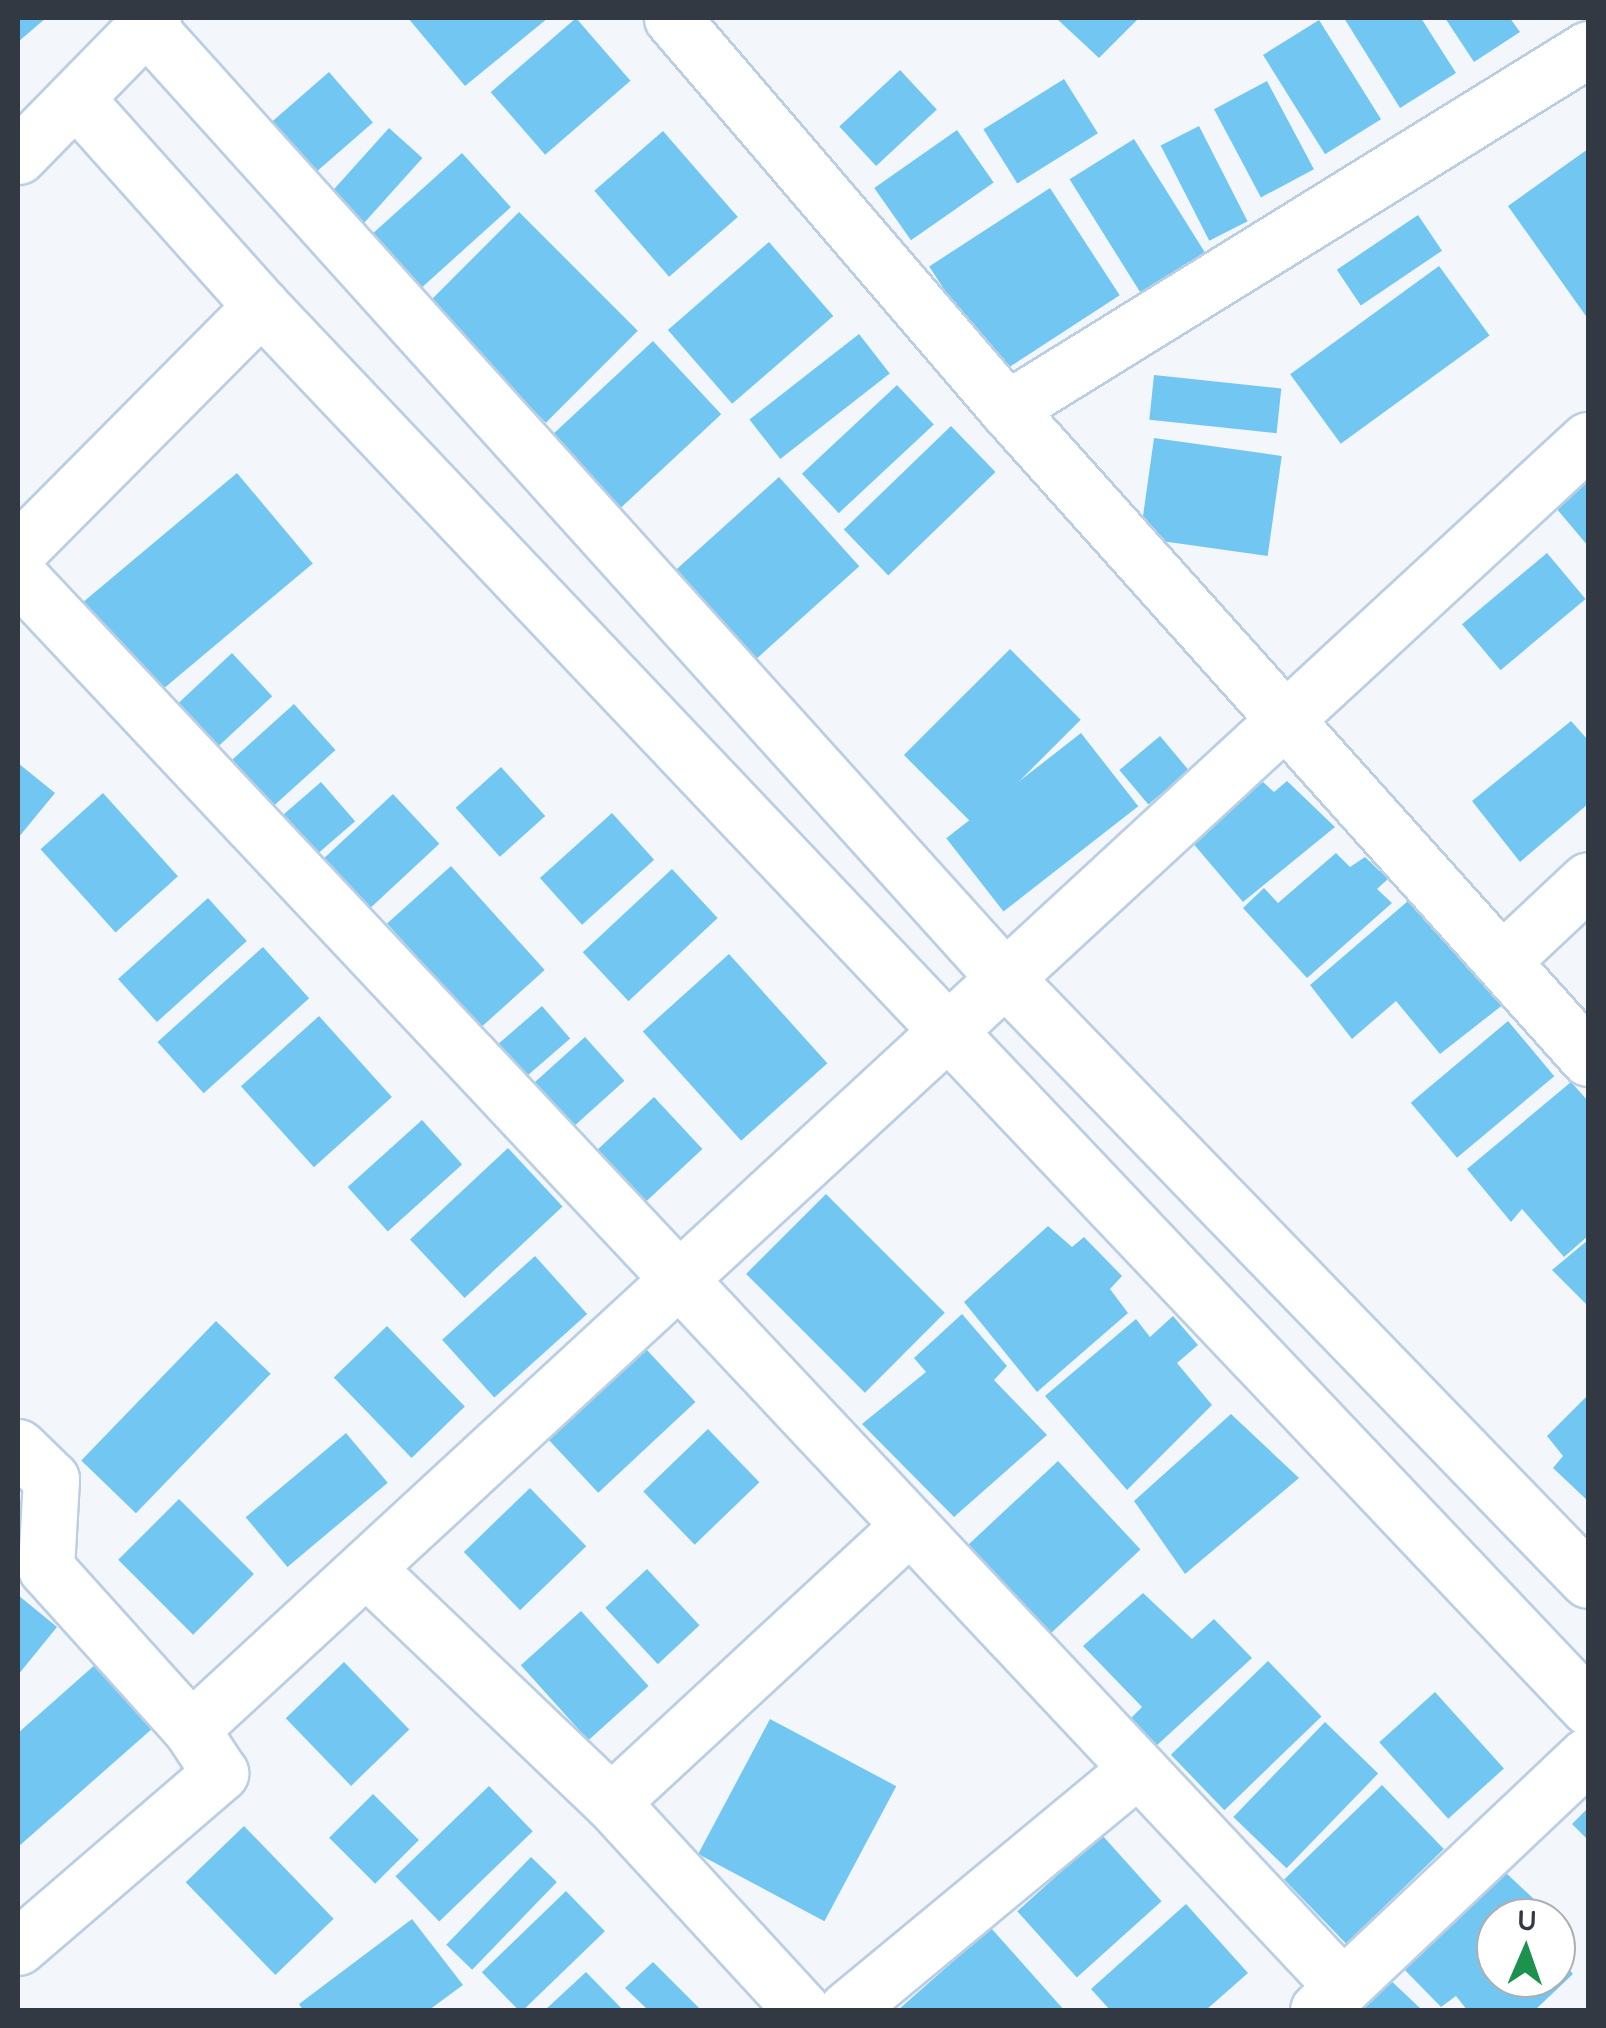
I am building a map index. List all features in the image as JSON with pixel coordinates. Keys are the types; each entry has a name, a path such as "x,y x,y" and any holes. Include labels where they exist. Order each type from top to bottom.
{"street":[{"path":"672,18 1007,409 1504,959 1588,1058"},
{"path":"18,156 77,100 149,21 1004,977 1588,1580"},
{"path":"1007,409 1588,49"},
{"path":"77,100 262,306 1588,1707"},
{"path":"18,551 262,306"},
{"path":"191,1729 368,1570 1284,715 1588,440"},
{"path":"18,575 1137,1768 1330,1999 1588,1755"},
{"path":"1504,959 1588,880"},
{"path":"18,1447 51,1479 46,1568 191,1729 220,1773 18,1947"},
{"path":"611,1802 909,1526"},
{"path":"368,1570 611,1802 802,2010"},
{"path":"846,2010 1137,1768"}],"building":[{"path":"18,18 46,18 18,42"},
{"path":"408,18 548,18 465,86"},
{"path":"576,18 630,81 545,155 491,92"},
{"path":"1056,18 1139,18 1099,58"},
{"path":"1344,18 1421,18 1456,73 1400,108"},
{"path":"1445,18 1510,18 1520,32 1474,62"},
{"path":"1319,20 1381,119 1325,154 1263,55"},
{"path":"900,70 937,109 876,166 839,127"},
{"path":"329,72 373,123 306,181 262,130"},
{"path":"1064,79 1098,133 1017,184 983,129"},
{"path":"1267,81 1314,169 1261,197 1214,109"},
{"path":"1199,126 1248,221 1209,241 1161,146"},
{"path":"389,128 422,158 362,226 328,196"},
{"path":"957,130 994,182 911,240 874,188"},
{"path":"663,131 738,217 669,277 594,191"},
{"path":"1134,139 1206,254 1142,295 1070,179"},
{"path":"1588,149 1588,319 1508,206"},
{"path":"462,153 511,207 420,289 371,235"},
{"path":"1050,188 1120,295 999,374 929,266"},
{"path":"519,212 638,331 546,423 427,304"},
{"path":"1418,215 1442,251 1361,305 1337,270"},
{"path":"769,242 833,316 732,404 668,330"},
{"path":"1439,266 1490,336 1341,444 1290,374"},
{"path":"859,334 890,373 780,459 749,420"},
{"path":"653,341 721,414 614,514 546,441"},
{"path":"1154,375 1281,388 1277,433 1149,420"},
{"path":"897,385 934,424 839,513 802,474"},
{"path":"951,426 995,472 888,576 844,530"},
{"path":"1154,438 1282,456 1268,556 1140,538"},
{"path":"237,473 313,563 147,702 72,612"},
{"path":"779,477 859,566 746,668 666,579"},
{"path":"1588,481 1588,546 1556,508"},
{"path":"1547,553 1586,599 1501,670 1462,624"},
{"path":"1010,649 1081,720 975,826 904,755"},
{"path":"232,653 272,696 206,758 166,714"},
{"path":"294,704 335,750 265,814 223,768"},
{"path":"1571,721 1588,740 1588,804 1520,862 1472,801"},
{"path":"1081,733 1138,806 1004,912 946,838"},
{"path":"1160,736 1189,770 1148,805 1119,770"},
{"path":"18,763 55,793 18,838"},
{"path":"501,767 545,816 500,857 456,808"},
{"path":"1287,781 1335,827 1243,902 1191,841 1263,782 1274,792"},
{"path":"321,782 355,821 304,866 270,827"},
{"path":"103,793 178,876 116,932 41,849"},
{"path":"393,794 439,844 371,908 324,858"},
{"path":"612,813 654,860 582,925 540,878"},
{"path":"1336,853 1350,867 1365,857 1388,879 1377,889 1392,903 1307,978 1243,908 1264,888 1278,903"},
{"path":"451,866 545,970 481,1028 387,924"},
{"path":"672,869 718,918 628,1001 583,952"},
{"path":"1415,895 1509,1000 1440,1054 1396,1001 1352,1039 1310,985"},
{"path":"208,898 247,941 157,1022 118,979"},
{"path":"263,947 309,998 204,1093 157,1042"},
{"path":"729,954 827,1063 741,1141 643,1032"},
{"path":"542,1006 570,1038 525,1078 497,1045"},
{"path":"319,1016 392,1097 314,1167 241,1086"},
{"path":"1508,1021 1554,1076 1457,1158 1411,1103"},
{"path":"585,1037 624,1081 572,1128 532,1085"},
{"path":"1571,1082 1588,1101 1588,1236 1564,1257 1522,1209 1511,1222 1467,1169"},
{"path":"654,1097 702,1149 644,1203 595,1152"},
{"path":"422,1120 462,1165 388,1232 348,1187"},
{"path":"508,1148 563,1207 465,1298 410,1239"},
{"path":"826,1194 945,1313 865,1393 746,1274"},
{"path":"1048,1226 1072,1247 1084,1237 1122,1276 1110,1289 1128,1313 1037,1392 964,1302"},
{"path":"1588,1240 1588,1306 1552,1270"},
{"path":"535,1256 587,1314 494,1398 442,1340"},
{"path":"962,1314 1007,1366 994,1380 1047,1435 954,1517 862,1424 926,1372 914,1358"},
{"path":"1173,1316 1198,1345 1177,1363 1212,1405 1127,1490 1045,1396 1136,1319 1150,1337"},
{"path":"216,1321 271,1374 136,1513 81,1461"},
{"path":"387,1326 465,1407 412,1458 334,1377"},
{"path":"645,1348 695,1402 598,1493 548,1439"},
{"path":"1588,1395 1588,1501 1553,1468 1563,1456 1547,1436"},
{"path":"1231,1414 1299,1478 1185,1574 1134,1501"},
{"path":"708,1429 759,1482 695,1545 643,1492"},
{"path":"346,1433 388,1483 287,1567 246,1517"},
{"path":"1058,1461 1141,1549 1051,1633 968,1545"},
{"path":"530,1488 586,1546 520,1610 464,1552"},
{"path":"179,1499 254,1574 193,1635 118,1560"},
{"path":"647,1569 700,1625 658,1664 605,1608"},
{"path":"1143,1593 1192,1639 1214,1619 1252,1658 1155,1747 1130,1719 1142,1707 1083,1646"},
{"path":"18,1595 57,1627 18,1675"},
{"path":"581,1611 649,1686 588,1740 521,1665"},
{"path":"1268,1661 1321,1716 1224,1810 1171,1755"},
{"path":"344,1662 409,1730 351,1786 286,1718"},
{"path":"97,1663 153,1728 18,1847 18,1733"},
{"path":"1435,1692 1504,1769 1448,1819 1379,1742"},
{"path":"770,1719 896,1786 824,1921 698,1854"},
{"path":"1325,1722 1378,1773 1287,1868 1233,1817"},
{"path":"1382,1785 1444,1849 1346,1943 1284,1879"},
{"path":"489,1786 533,1831 439,1922 395,1876"},
{"path":"373,1794 419,1840 375,1884 329,1838"},
{"path":"1588,1808 1588,1840 1572,1824"},
{"path":"244,1826 334,1919 275,1975 186,1882"},
{"path":"1102,1835 1162,1901 1077,1977 1017,1911"},
{"path":"531,1857 557,1882 472,1970 446,1945"},
{"path":"1505,1872 1533,1898 1476,1898 1476,1998 1548,1998 1535,2010 1467,2010 1456,1996 1441,2007 1397,1962"},
{"path":"566,1891 605,1931 523,2010 518,2010 482,1972"},
{"path":"1186,1904 1248,1973 1206,2010 1110,2010 1091,1989"},
{"path":"412,1919 463,1985 429,2010 303,2010 299,2004"},
{"path":"991,1928 1064,2010 898,2010"},
{"path":"653,1962 701,2010 648,2010 625,1988"},
{"path":"586,1972 623,2010 545,2010"},
{"path":"1384,1974 1422,2010 1357,2010"}]}
